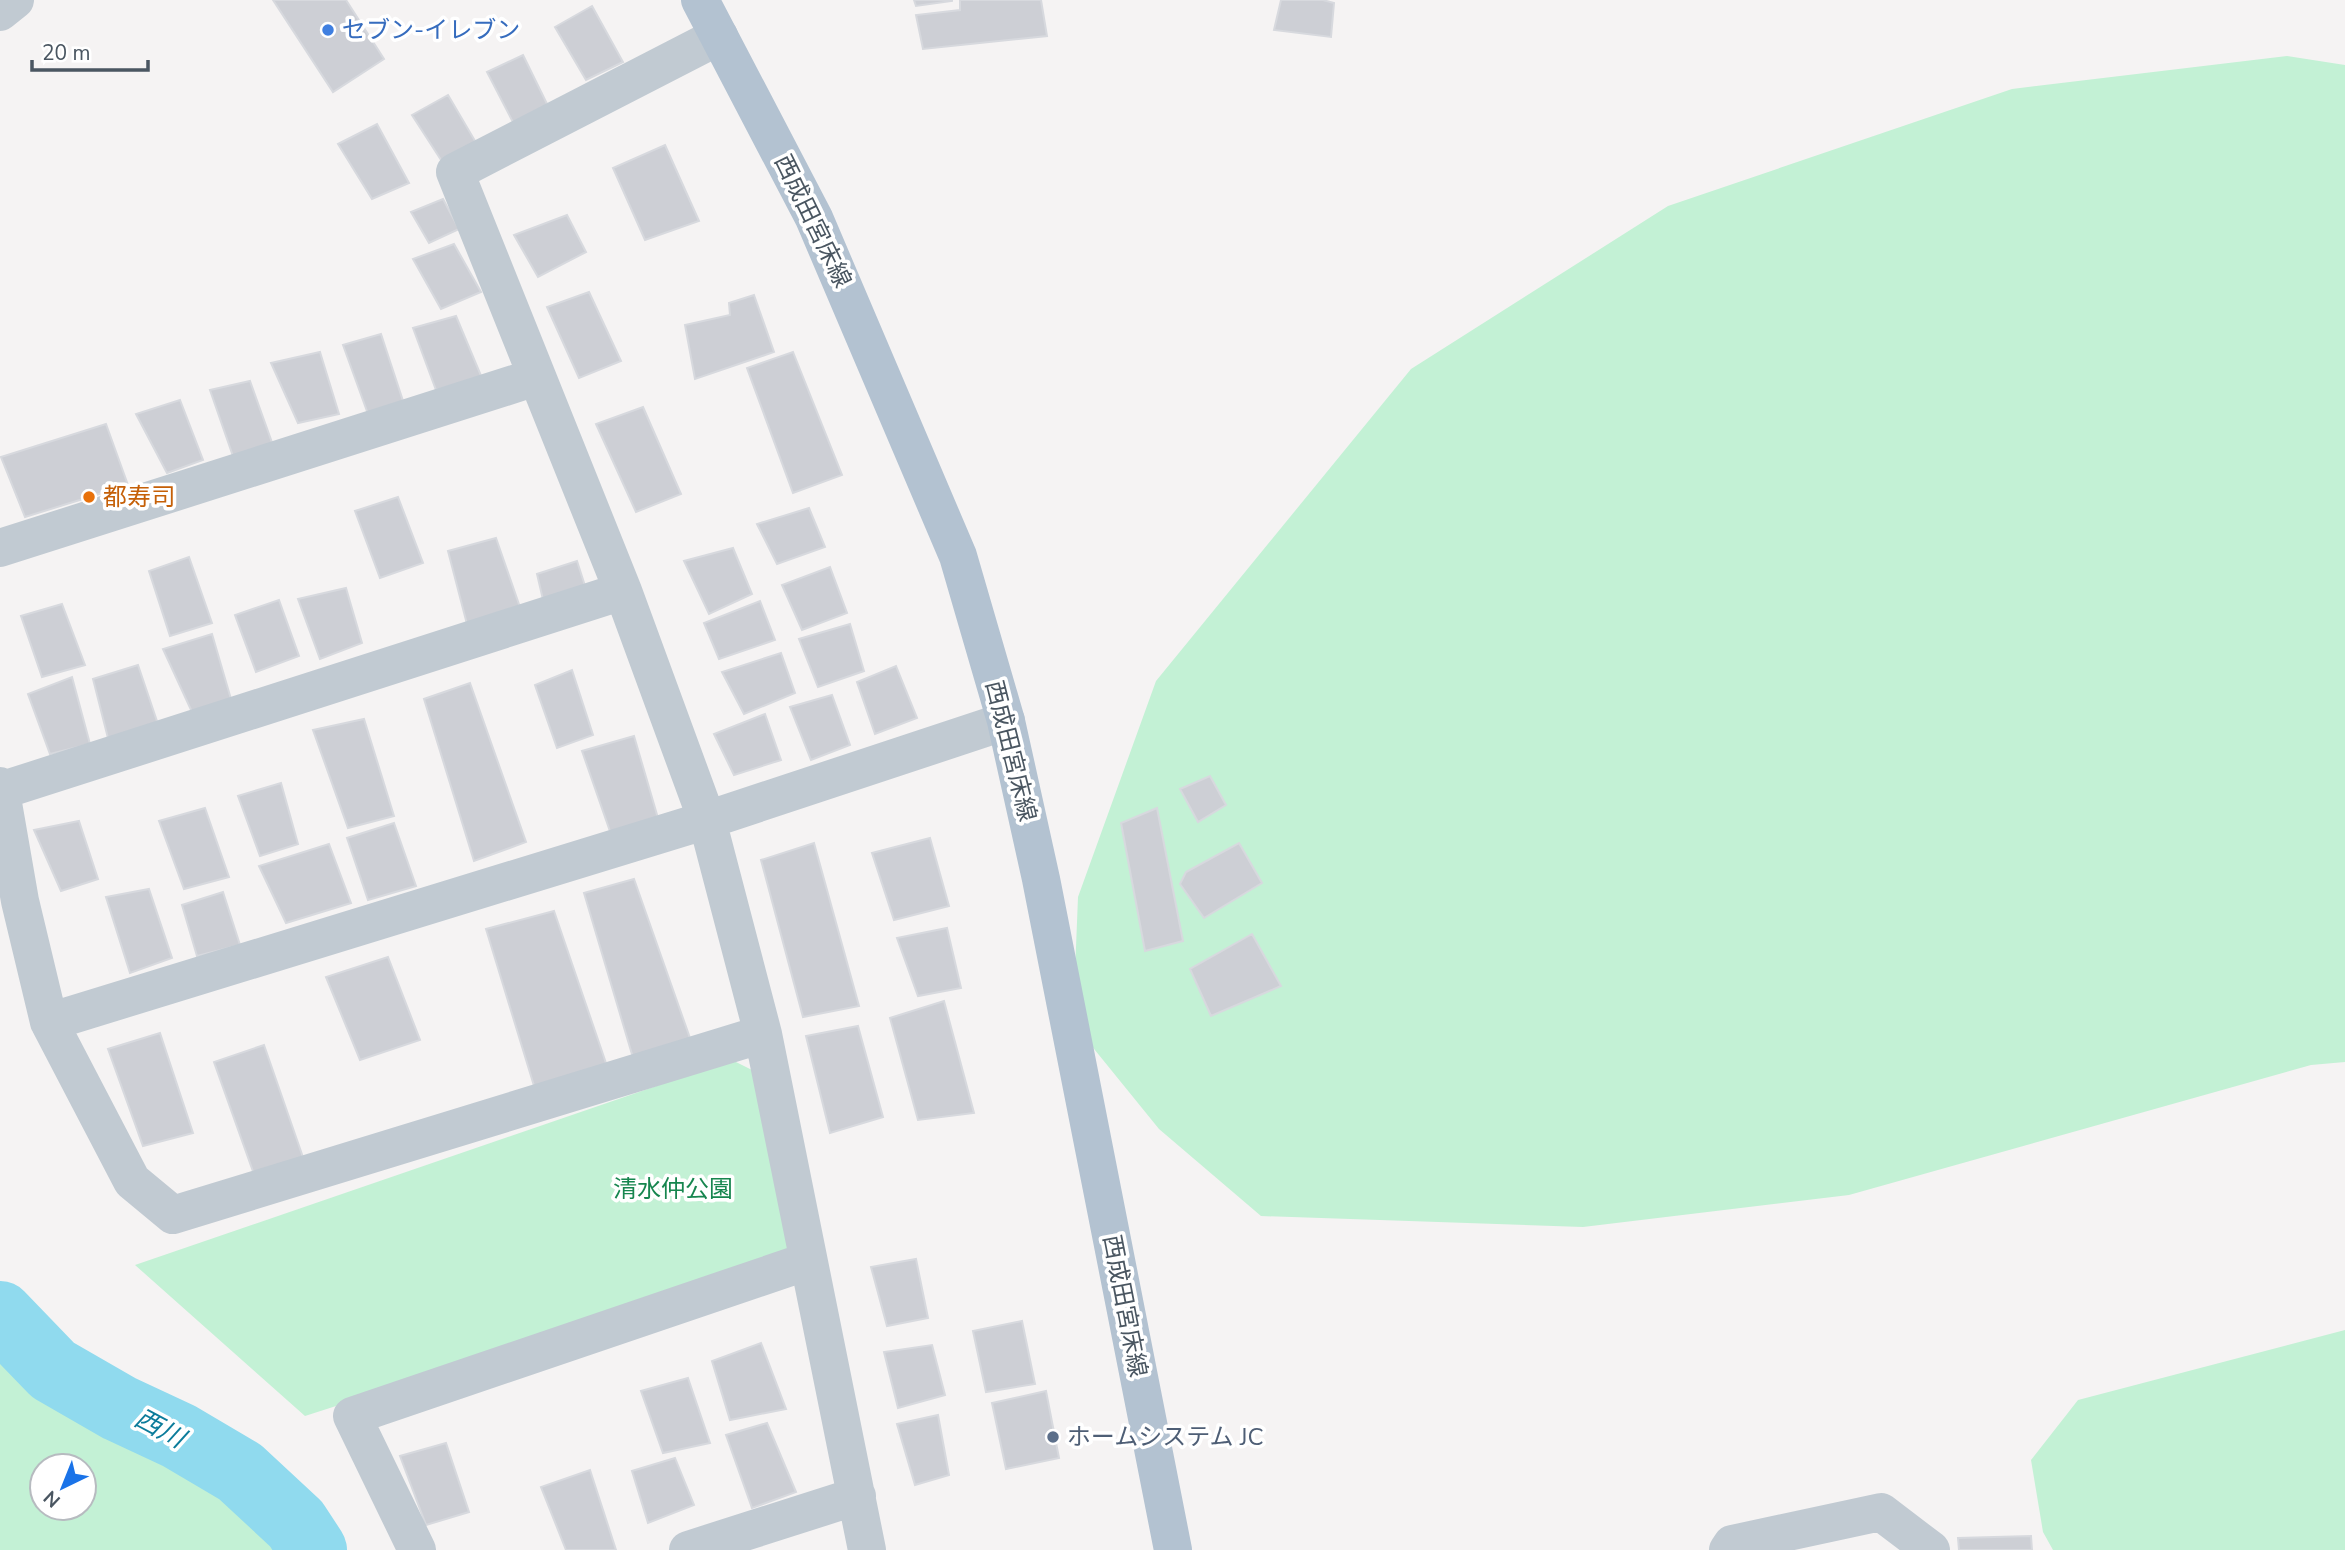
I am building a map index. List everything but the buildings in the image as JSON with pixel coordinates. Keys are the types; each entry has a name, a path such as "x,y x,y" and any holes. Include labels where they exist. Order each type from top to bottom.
{"main road":[{"name":"西成田宮床線","path":"700,0 814,218 958,556 1006,721 1041,879 1173,1550"}],"street":[{"path":"0,12 15,0"},
{"path":"719,36 456,172 623,591 707,820 763,1034 867,1550"},
{"path":"0,548 536,377"},
{"path":"0,791 623,591"},
{"path":"49,1022 707,820 1006,721"},
{"path":"0,786 20,901 49,1022 132,1181 173,1215 763,1034"},
{"path":"417,1550 352,1416 808,1261"},
{"path":"688,1550 857,1496"},
{"path":"1728,1550 1732,1544 1881,1512 1931,1550"}],"green space":[{"path":"2287,56 2345,65 2345,1062 2311,1065 1849,1195 1583,1227 1261,1216 1159,1129 1073,1023 1078,897 1156,681 1411,369 1668,206 2012,89"},
{"name":"清水仲公園","path":"732,1060 756,1072 793,1259 305,1416 135,1265"},
{"path":"2345,1330 2345,1550 2053,1550 2043,1532 2031,1460 2078,1400"},
{"path":"0,1347 17,1369 170,1453 277,1538 282,1550 0,1550"}],"waterway":[{"name":"西川","path":"0,1315 53,1370 119,1408 179,1436 240,1472 296,1524 313,1550"}],"place":[{"name":"セブン-イレブン","path":"328,30"},
{"name":"都寿司","path":"89,497"},
{"name":"ホームシステム JC","path":"1053,1437"}]}
